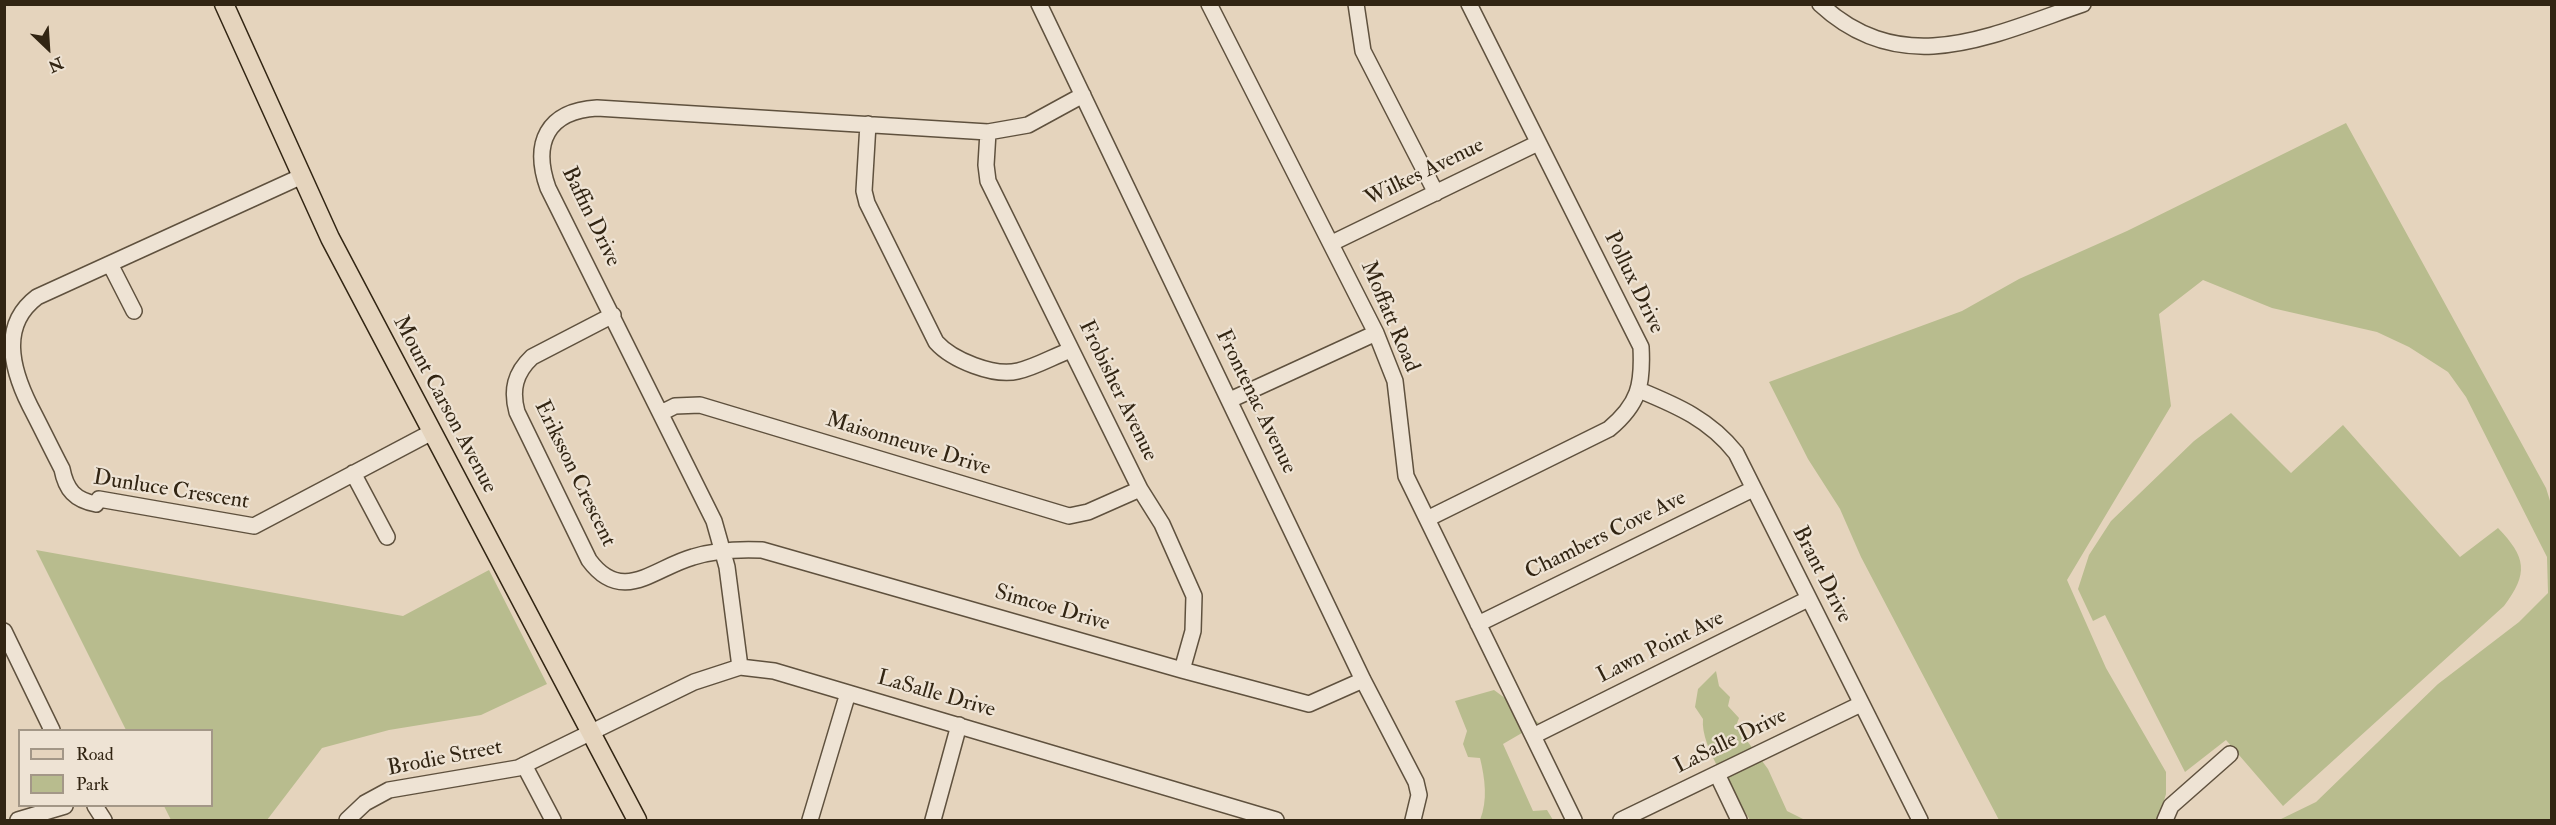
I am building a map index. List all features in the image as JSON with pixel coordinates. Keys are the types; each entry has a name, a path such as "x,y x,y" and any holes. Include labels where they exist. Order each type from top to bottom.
{"main road":[{"name":"Mount Carson Avenue","path":"224,4 300,177 637,820"}],"street":[{"name":"Frontenac Avenue","path":"1039,4 1363,680 1416,782 1419,795 1413,820"},
{"name":"Moffatt Road","path":"1209,4 1376,333 1395,381 1404,469 1574,820"},
{"path":"1356,4 1363,51 1436,194"},
{"name":"Pollux Drive","path":"1427,519 1609,429 1625,415 1639,390 1641,347 1469,4"},
{"path":"1820,4 1858,32 1890,44 1925,48 1962,44 2083,4"},
{"name":"Baffin Drive","path":"740,667 724,550 714,521 543,174 541,162 545,134 568,112 597,108 988,132 1028,125 1083,95"},
{"path":"868,124 864,192 867,203 936,342 945,352 971,364 1000,371 1017,371 1071,350"},
{"name":"Frobisher Avenue","path":"988,132 986,165 988,181 1140,489 1162,524 1194,596 1193,632 1182,670"},
{"name":"Wilkes Avenue","path":"1332,243 1538,143"},
{"name":"Dunluce Crescent","path":"300,177 31,301 15,317 7,337 6,351 10,365 62,469 65,486 81,500 96,504 99,499 254,526 432,432"},
{"path":"110,264 134,311"},
{"name":"Eriksson Crescent","path":"613,315 543,350 523,366 514,389 517,412 589,560 605,576 630,582 642,580 691,557 724,550"},
{"path":"1230,400 1376,333"},
{"name":"Brant Drive","path":"1639,390 1681,407 1720,434 1736,453 1920,820"},
{"name":"Maisonneuve Drive","path":"661,412 675,406 700,405 1069,516 1088,512 1140,489"},
{"path":"353,473 387,537"},
{"name":"Chambers Cove Ave","path":"1478,624 1753,489"},
{"name":"Simcoe Drive","path":"724,550 779,553 1182,670 1309,704 1363,680"},
{"name":"Lawn Point Ave","path":"1533,736 1808,599"},
{"path":"4,631 52,729"},
{"name":"LaSalle Drive","path":"589,732 682,687 740,667 774,671 1276,820"},
{"path":"810,820 848,693"},
{"name":"LaSalle Drive","path":"1621,820 1861,704"},
{"path":"933,820 959,725"},
{"name":"Brodie Street","path":"347,820 365,803 389,790 503,772 524,765 589,732"},
{"path":"2165,820 2171,806 2230,754"},
{"path":"524,765 553,820"},
{"path":"1717,774 1739,820"},
{"path":"18,820 62,807"},
{"path":"96,807 104,820"}],"green space":[{"path":"2346,123 2546,488 2551,504 2551,820 2279,820 2316,802 2438,684 2519,622 2548,593 2547,557 2466,397 2448,372 2409,347 2377,332 2272,308 2203,280 2159,314 2171,406 2067,580 2106,668 2166,772 2166,794 2158,820 1999,820 1861,557 1840,509 1808,459 1769,382 1962,311 2019,279 2127,231"},
{"path":"2231,413 2291,473 2343,425 2460,557 2498,528 2514,548 2521,566 2518,584 2504,606 2283,806 2226,740 2185,772 2105,615 2093,621 2078,589 2089,555 2111,521 2194,441"},
{"path":"36,550 403,616 489,570 547,684 481,715 389,730 322,748 267,820 171,820 164,807 213,807 213,729 126,729"},
{"path":"1716,671 1719,686 1730,697 1728,706 1739,718 1736,726 1768,769 1787,811 1805,820 1750,820 1728,784 1707,743 1703,719 1695,707 1698,689"},
{"path":"1494,690 1539,723 1503,744 1533,811 1547,810 1553,820 1480,820 1485,797 1482,766 1480,758 1468,757 1463,744 1467,731 1455,701"}]}
